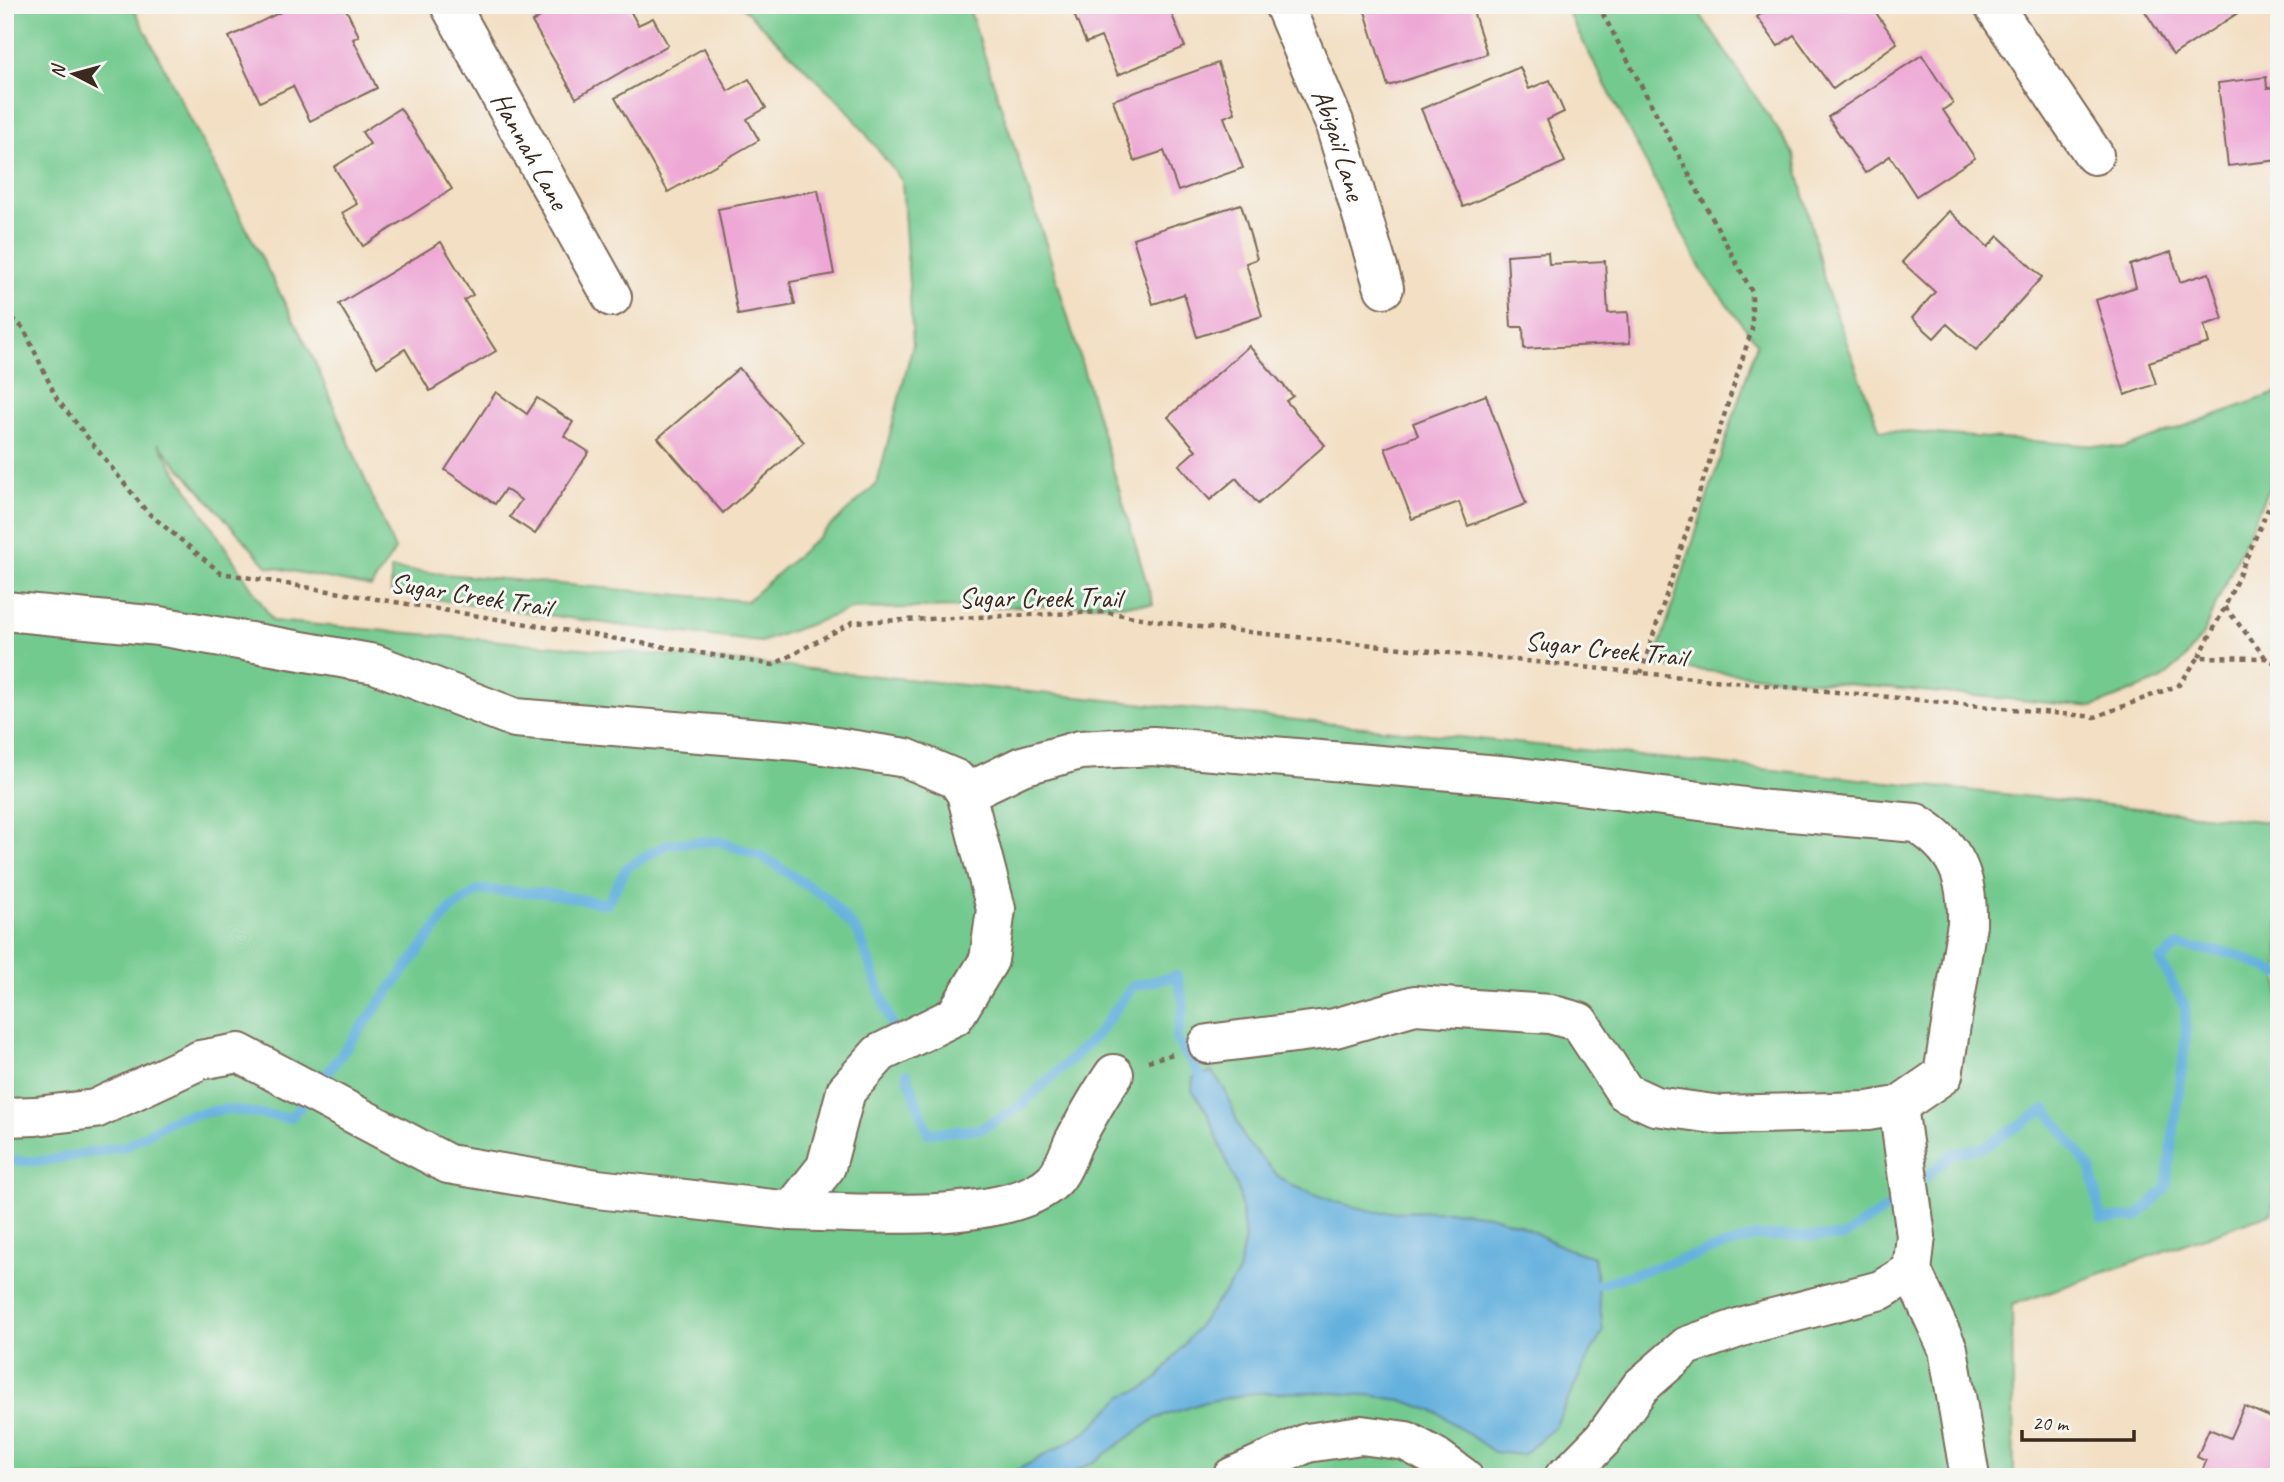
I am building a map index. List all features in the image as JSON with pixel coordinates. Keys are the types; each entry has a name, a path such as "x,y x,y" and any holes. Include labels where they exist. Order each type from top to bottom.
{"street":[{"name":"Hannah Lane","path":"450,5 612,297"},
{"name":"Abigail Lane","path":"1284,5 1334,122 1384,288"},
{"path":"1993,5 2094,155"},
{"path":"5,611 159,626 375,664 515,718 798,741 906,758 956,779 966,793 996,909 989,961 955,1017 880,1053 846,1091 825,1167 791,1211"},
{"path":"966,793 1022,766 1080,750 1153,746 1511,776 1768,810 1916,823 1932,833 1957,861 1968,902 1967,925 1944,1075 1899,1120"},
{"path":"1208,1044 1335,1028 1415,1005 1550,1014 1579,1023 1625,1093 1655,1106 1721,1115 1868,1111 1899,1120"},
{"path":"5,1118 95,1109 200,1060 239,1053 448,1164 597,1189 791,1211 891,1214 972,1210 1025,1199 1054,1181 1093,1103 1114,1074"},
{"path":"1899,1120 1914,1253 1948,1349 1970,1477"},
{"path":"1564,1477 1603,1439 1642,1386 1687,1346 1750,1324 1881,1290 1914,1253"},
{"path":"1232,1477 1307,1443 1361,1435 1406,1441 1437,1458 1463,1477"}],"path":[{"path":"1598,5 1752,292 1752,329 1641,673"},
{"name":"Sugar Creek Trail","path":"5,310 24,329 57,399 147,512 221,573 773,665 853,622 1104,612 1191,626 2095,717 2179,685 2199,657 2225,607 2279,484"},
{"path":"2225,607 2265,658 2279,665"},
{"path":"2199,657 2265,658"},
{"path":"1114,1074 1150,1060 1208,1044"}],"green space":[{"path":"5,5 132,5 314,360 395,550 371,587 267,566 158,443 273,621 773,665 2279,823 2279,1126 2272,1213 2012,1305 2014,1477 5,1477"},
{"path":"740,5 968,5 1047,247 1153,604 852,609 761,642 391,593 391,569 747,601 877,484 913,344 902,181 846,108"},
{"path":"1564,5 1694,5 1794,154 1826,288 1880,430 2124,448 2279,392 2279,465 2202,636 2183,661 2161,680 2093,707 1653,666 1757,343 1703,273"}],"water":[{"path":"1212,1072 1225,1090 1244,1139 1278,1176 1291,1185 1336,1202 1377,1212 1453,1211 1489,1215 1518,1224 1565,1248 1594,1257 1603,1332 1555,1427 1522,1455 1494,1452 1438,1413 1405,1401 1320,1392 1254,1393 1205,1402 1155,1419 1094,1462 1064,1477 1005,1477 1085,1433 1123,1396 1144,1388 1158,1378 1237,1276 1245,1238 1239,1192 1207,1112 1192,1090 1193,1078"}],"building":[{"path":"295,5 344,5 359,36 353,39 377,88 310,121 293,86 260,102 229,37"},
{"path":"561,5 627,5 638,25 653,18 668,45 576,98 532,22"},
{"path":"1070,5 1168,5 1185,47 1118,75 1101,37 1086,43"},
{"path":"1363,5 1471,5 1487,54 1388,86"},
{"path":"1773,5 1874,5 1872,7 1897,43 1833,89 1794,35 1778,46 1757,17"},
{"path":"2141,5 2241,5 2244,9 2173,55"},
{"path":"704,48 728,91 749,79 766,108 747,119 759,140 668,192 615,98"},
{"path":"1922,55 1953,103 1943,110 1975,158 1916,196 1890,156 1865,173 1828,117"},
{"path":"1218,63 1235,113 1224,117 1243,168 1178,191 1164,151 1134,161 1113,100"},
{"path":"1520,67 1529,89 1550,80 1564,112 1547,120 1565,162 1463,207 1421,109"},
{"path":"2266,77 2267,88 2279,87 2279,160 2228,166 2218,83"},
{"path":"400,108 452,189 363,246 342,213 357,204 334,167 370,144 362,132"},
{"path":"818,190 834,274 790,282 795,305 738,315 718,209"},
{"path":"1241,204 1257,259 1246,263 1262,316 1197,337 1184,294 1153,304 1133,238"},
{"path":"1949,211 1988,247 1998,236 2042,277 1976,350 1947,324 1934,338 1912,318 1935,292 1902,262"},
{"path":"441,242 473,295 464,300 496,351 430,391 405,349 377,367 339,304"},
{"path":"1548,252 1549,264 1605,261 1608,313 1628,312 1630,343 1524,349 1523,327 1511,327 1507,255"},
{"path":"2171,252 2180,282 2209,273 2223,319 2204,325 2209,343 2149,362 2156,384 2125,395 2096,300 2136,287 2130,265"},
{"path":"1249,346 1293,396 1286,401 1325,445 1258,504 1236,478 1210,500 1179,465 1196,450 1168,417"},
{"path":"739,368 804,442 723,513 658,438"},
{"path":"496,392 527,414 537,398 573,422 564,436 589,452 535,534 510,517 521,500 505,489 495,504 445,470"},
{"path":"1486,395 1526,504 1468,526 1459,502 1412,519 1385,448 1418,435 1413,423"},
{"path":"2244,1406 2279,1421 2279,1477 2200,1477 2206,1461 2197,1457 2209,1429 2230,1438"}],"waterway":[{"path":"5,1161 44,1161 126,1146 175,1118 225,1109 290,1118 313,1092 450,910 479,890 545,893 607,904 627,867 668,844 718,841 763,857 827,898 859,934 894,1031"},
{"path":"1918,1184 1953,1153 1982,1148 2046,1109 2091,1169 2101,1219 2137,1217 2166,1188 2186,1037 2185,1006 2160,961 2178,946 2235,954 2279,974"},
{"path":"907,1074 928,1133 980,1129 1018,1108 1096,1036 1133,986 1177,976 1184,1006 1176,1039 1208,1087"},
{"path":"1586,1286 1597,1285 1757,1236 1843,1237 1904,1197"}]}
